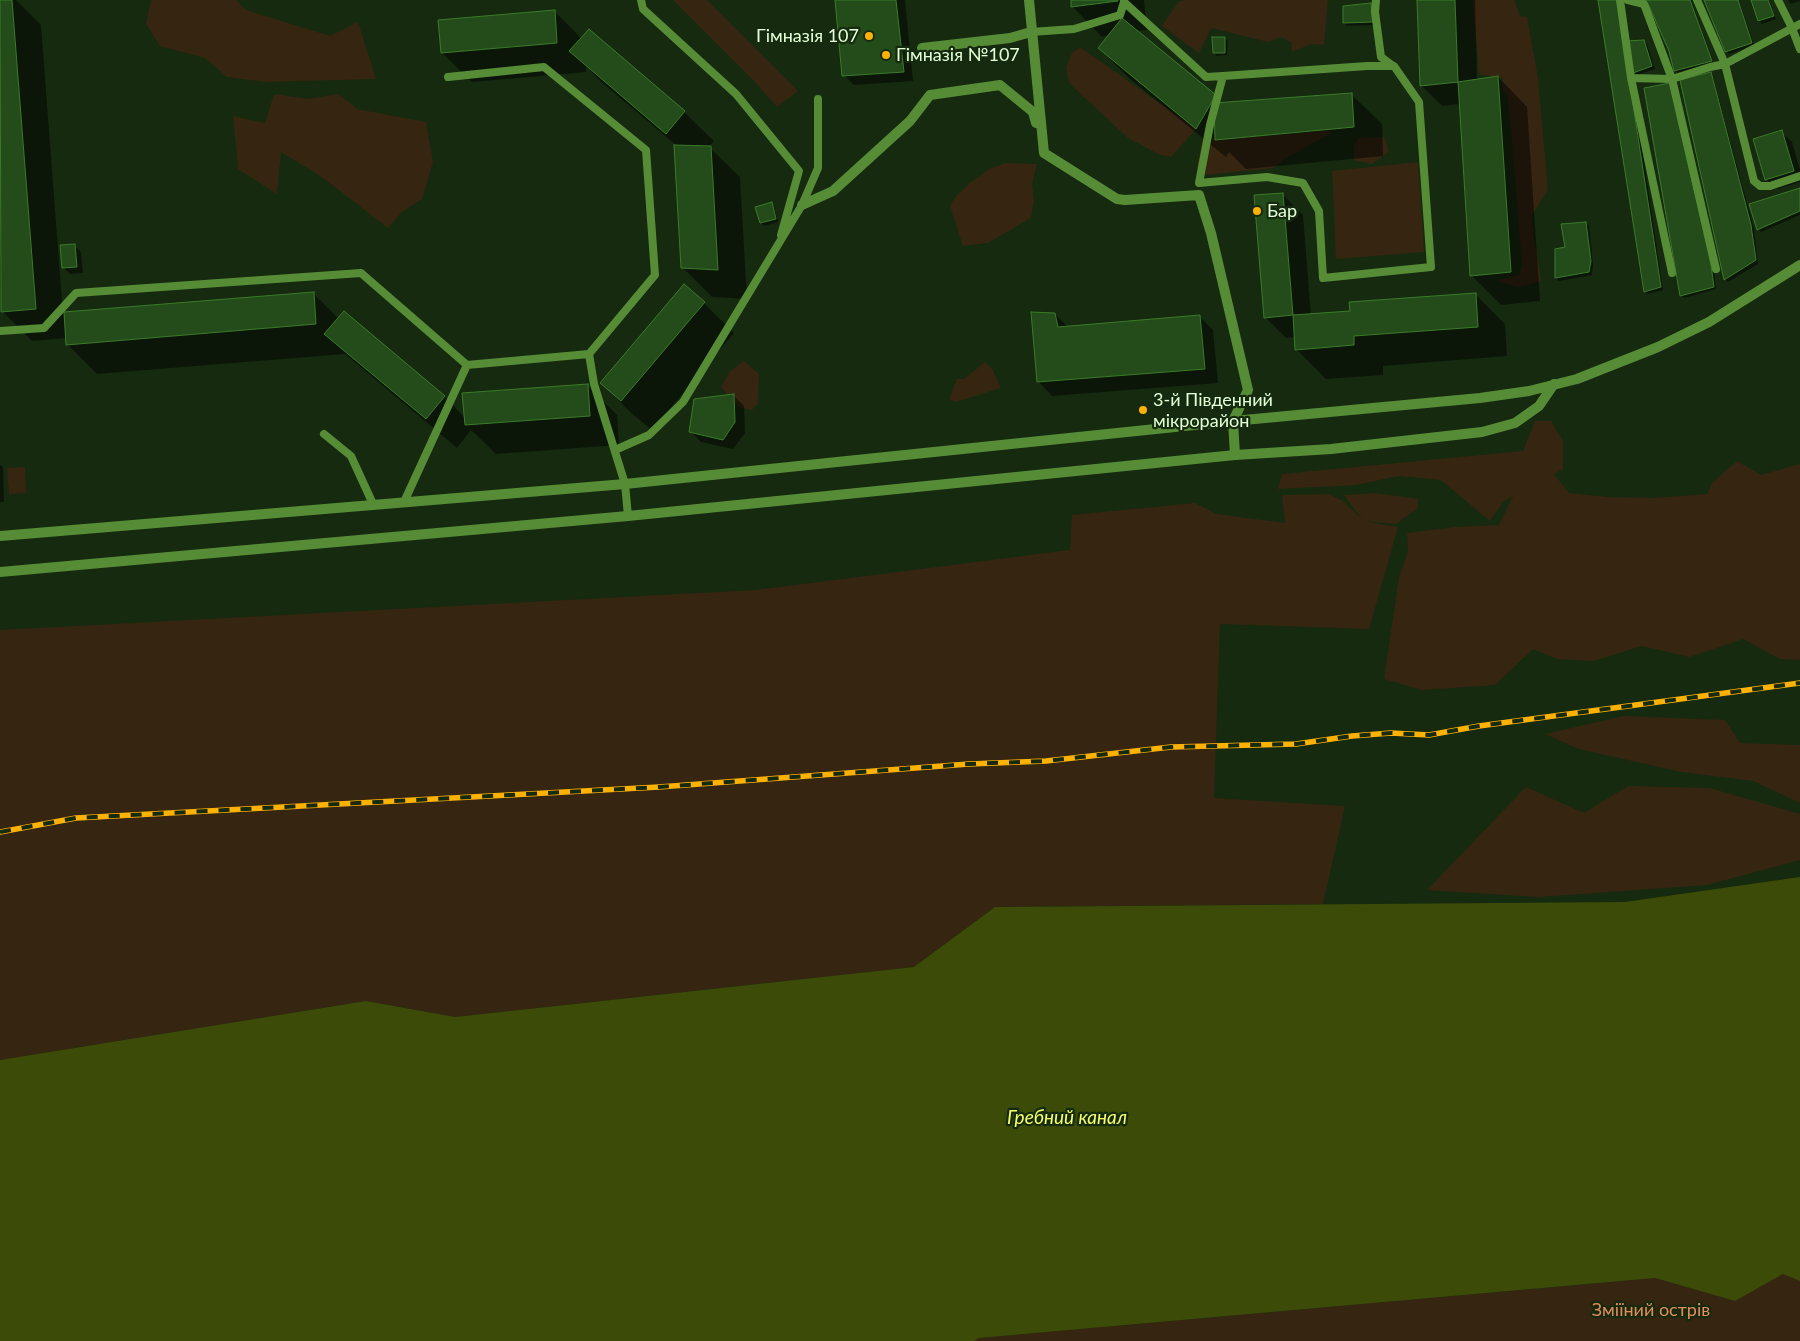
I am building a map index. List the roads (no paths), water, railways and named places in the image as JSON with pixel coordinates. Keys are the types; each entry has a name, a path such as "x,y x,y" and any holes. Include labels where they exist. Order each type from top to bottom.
{"street":[{"path":"1029,0 1044,154"},
{"path":"922,48 1010,38 1031,32"},
{"path":"802,205 833,191 910,121 930,95 1000,85 1034,112 1044,154 1117,199 1199,195 1211,233 1248,390 1233,421 1235,455"},
{"path":"0,536 625,484 1233,421 1480,398 1529,391 1577,379 1658,348 1709,322 1800,265"},
{"path":"0,572 628,516 1235,455 1331,449 1482,432 1515,423 1539,406 1554,384"}],"lane":[{"path":"641,0 643,9 736,94 799,170 779,244"},
{"path":"1199,183 1267,177 1304,183 1319,211 1323,278 1432,267 1419,102 1394,66 1381,57 1375,12 1376,0"},
{"path":"1620,0 1631,78 1672,273"},
{"path":"1628,0 1644,4 1672,79 1716,268"},
{"path":"1697,0 1725,64 1754,181 1760,186 1770,186 1800,176"},
{"path":"1778,0 1796,26 1800,49"},
{"path":"1031,32 1074,29 1120,15 1124,1 1206,77 1367,66 1394,66"},
{"path":"1631,78 1672,79 1725,64 1796,26"},
{"path":"0,331 44,328 76,294 361,273 467,365 589,354 655,275 646,150 544,67 448,77"},
{"path":"1199,195 1199,183 1210,125 1223,76"},
{"path":"614,450 649,435 683,402 802,205 818,168 818,99"},
{"path":"589,354 594,384 625,484 628,516"},
{"path":"404,502 467,365"},
{"path":"324,434 351,456 373,504"}],"water":[{"name":"Гребний канал","path":"1800,877 1800,1281 1783,1274 1735,1301 1655,1278 979,1338 974,1341 0,1341 0,1060 366,1001 455,1017 914,967 995,907 1625,902"}],"railway":[{"path":"0,832 76,818 659,787 969,764 1046,761 1171,747 1296,744 1352,736 1391,733 1429,735 1479,726 1800,683"}],"place":[{"name":"Гімназія 107","path":"869,36"},
{"name":"Гімназія №107","path":"886,55"},
{"name":"Бар","path":"1257,211"},
{"name":"3-й Південний мікрорайон","path":"1143,410"}],"park label":[{"name":"Зміїний острів","path":"1651,1310"}]}
